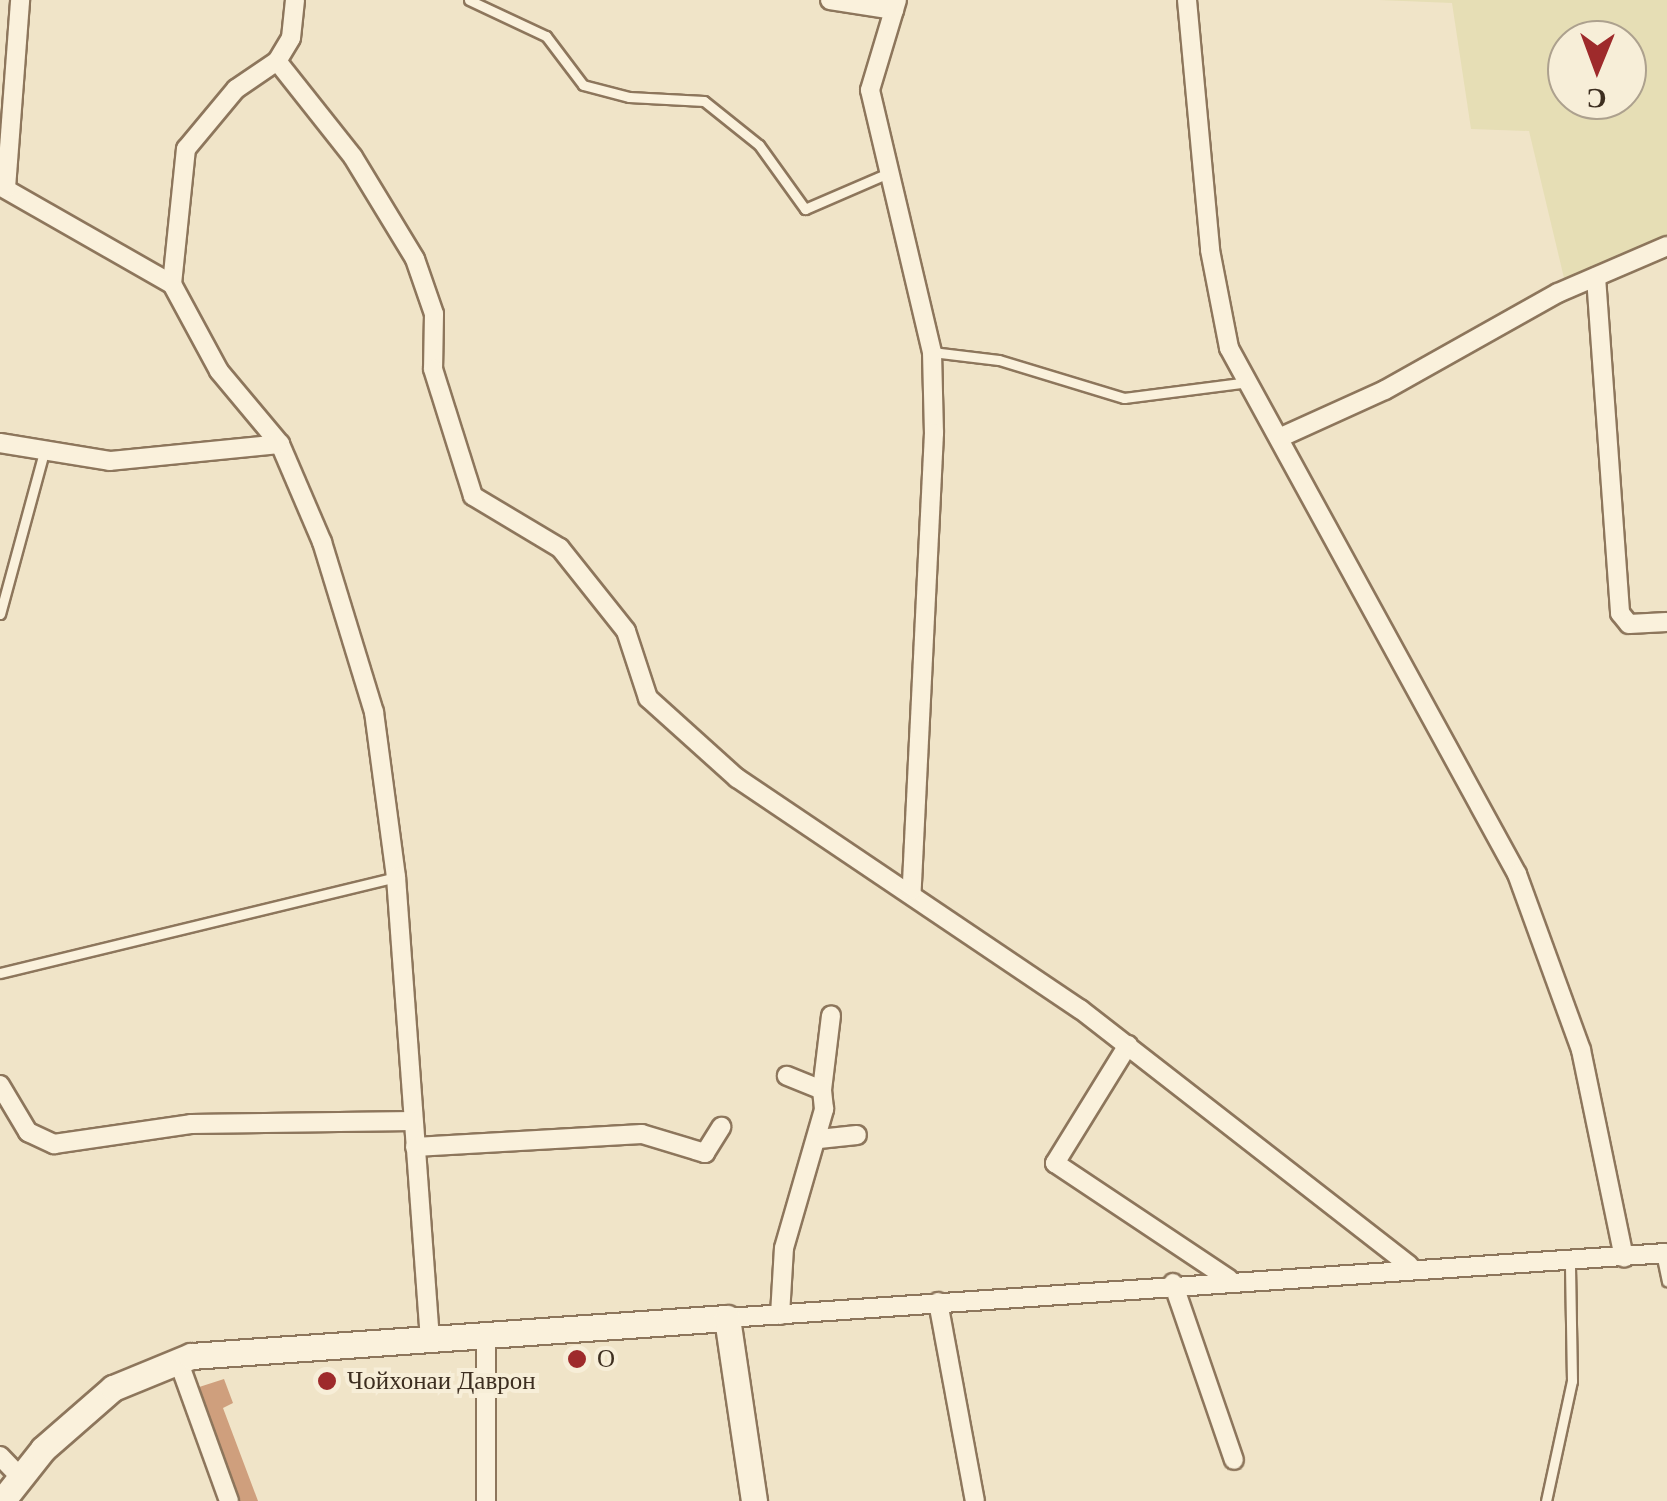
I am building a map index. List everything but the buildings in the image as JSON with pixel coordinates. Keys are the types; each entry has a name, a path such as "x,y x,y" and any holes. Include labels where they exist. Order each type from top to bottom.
{"main road":[{"path":"2,1501 19,1476 113,1388 178,1360 430,1336 486,1337 728,1318 754,1501"}],"street":[{"path":"20,0 3,187 172,284 219,370 280,444 352,626 374,712 396,877 430,1336"},
{"path":"172,284 186,149 236,89 277,61 291,38 295,0"},
{"path":"830,0 896,5 870,90 886,174 932,352 912,890"},
{"path":"1187,0 1210,250 1241,382 1279,438 1516,874 1581,1050 1624,1258"},
{"path":"277,61 353,157 415,259 434,314 432,369 473,496 560,548 626,631 641,687 672,722 737,778 912,890 1128,1045 1408,1265"},
{"path":"1279,438 1596,277 1667,246"},
{"path":"1596,277 1620,613 1629,624 1667,622"},
{"path":"0,443 110,461 280,444"},
{"path":"780,1315 784,1248 818,1140 831,1016"},
{"path":"1128,1045 1055,1163 1229,1279"},
{"path":"786,1076 822,1090"},
{"path":"0,1085 28,1132 54,1144 192,1124 413,1121"},
{"path":"415,1147 642,1134 706,1153 720,1127"},
{"path":"818,1140 857,1136"},
{"path":"728,1318 1408,1265 1570,1261 1664,1253"},
{"path":"1173,1283 1234,1460"},
{"path":"938,1302 975,1501"},
{"path":"486,1337 486,1501"},
{"path":"178,1360 228,1501"},
{"path":"0,1456 19,1476"}],"lane":[{"path":"469,0 546,36 583,86 629,98 704,100 758,145 805,209 886,174"},
{"path":"932,352 999,360 1124,398 1241,382"},
{"path":"0,614 44,452"},
{"path":"0,973 396,877"},
{"path":"1664,1253 1667,1281"},
{"path":"1546,1501 1572,1381 1570,1261"}],"shaded area":[{"path":"1379,0 1667,0 1667,255 1569,299 1529,131 1471,129 1452,3"}],"place":[{"name":"O","path":"577,1359"},
{"name":"Чойхонаи Даврон","path":"327,1381"}]}
